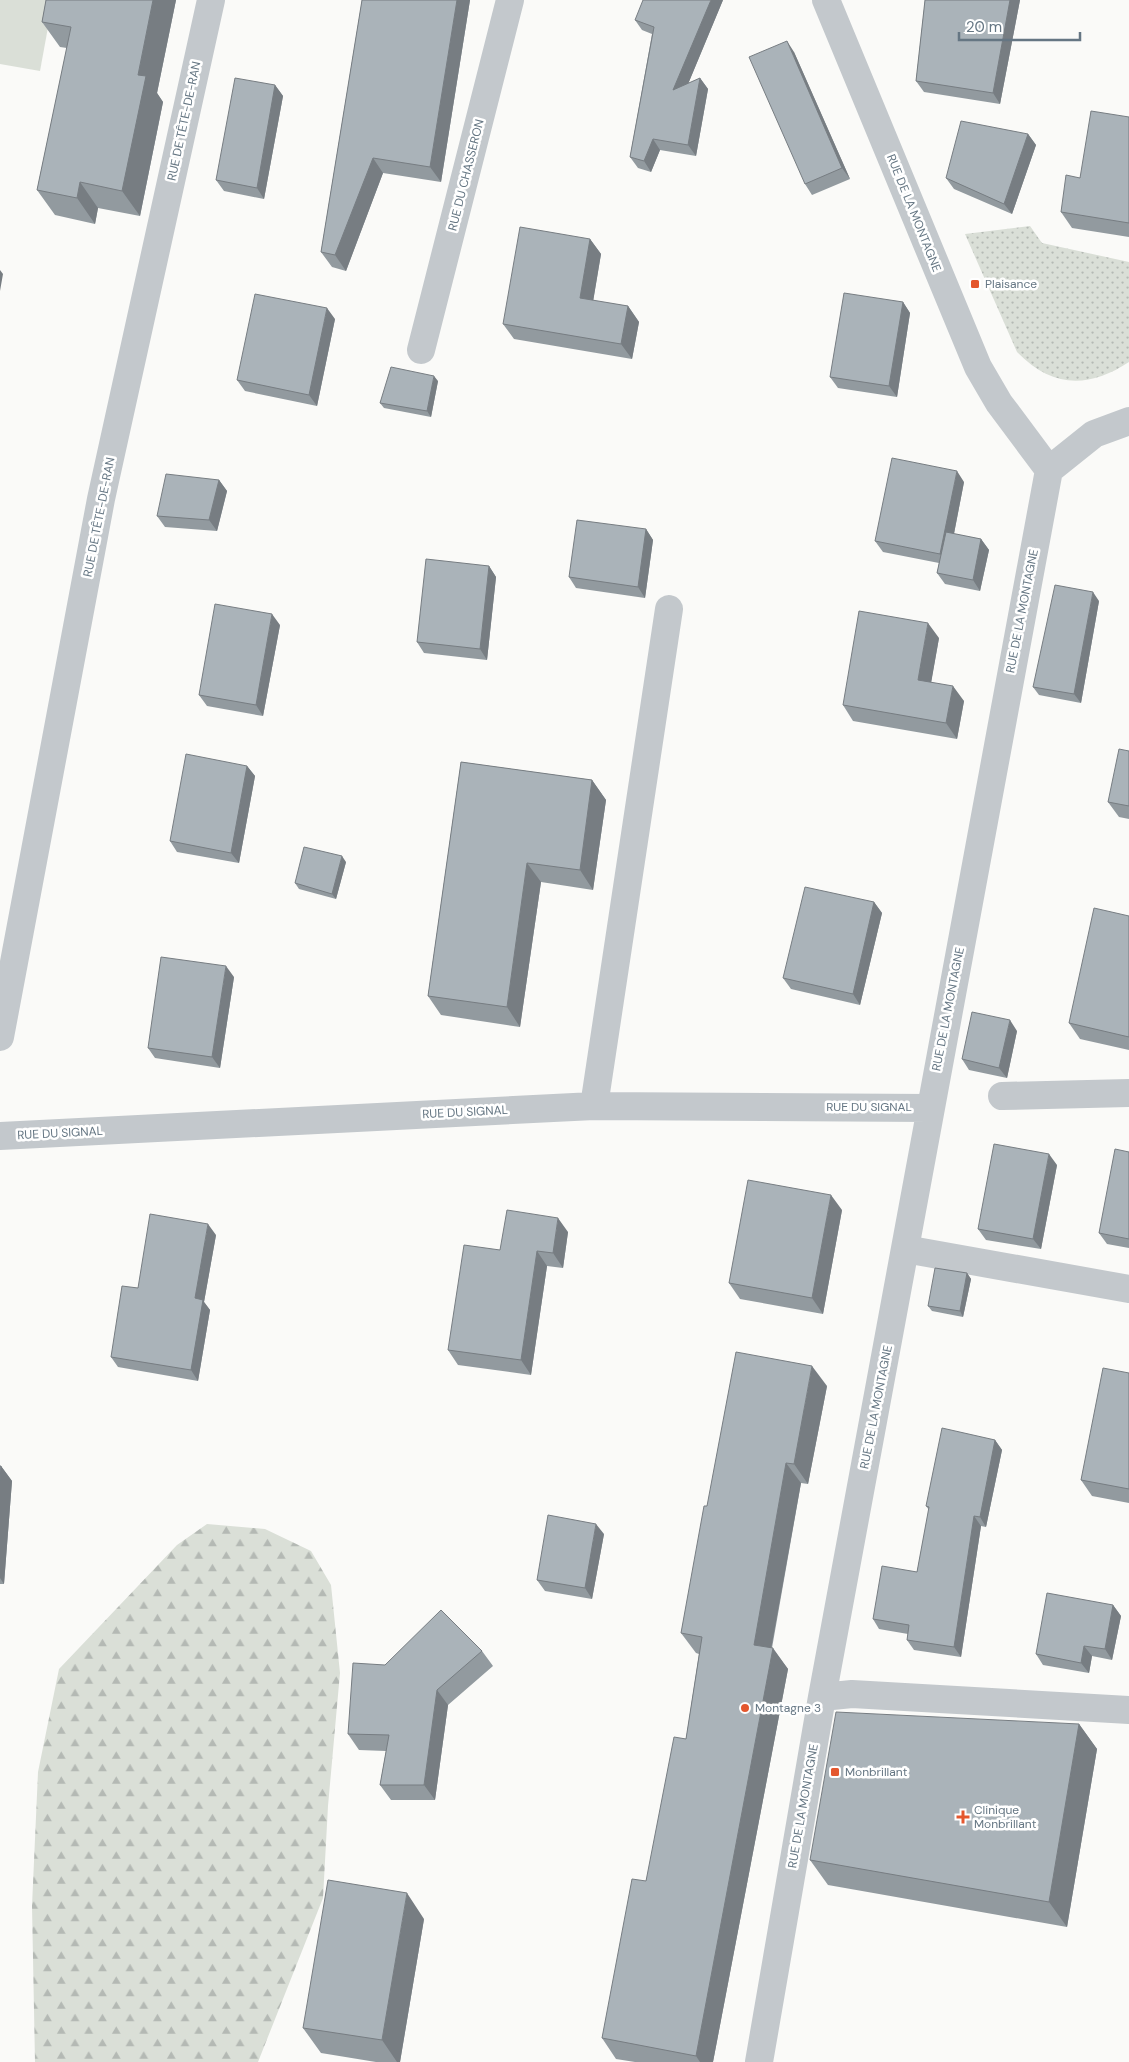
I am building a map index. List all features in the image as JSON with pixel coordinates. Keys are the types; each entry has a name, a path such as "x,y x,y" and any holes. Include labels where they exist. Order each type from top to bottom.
{"street":[{"name":"RUE DE TÊTE-DE-RAN","path":"0,1038 102,499 211,0"},
{"name":"RUE DU CHASSERON","path":"421,350 510,0"},
{"name":"RUE DE LA MONTAGNE","path":"759,2062 822,1697 1048,470 999,403 978,367 826,0"},
{"path":"1048,470 1094,434 1129,421"},
{"path":"594,1106 669,608"},
{"path":"1002,1096 1129,1093"},
{"name":"RUE DU SIGNAL","path":"0,1136 594,1106 930,1108"},
{"path":"905,1249 1129,1289"},
{"path":"822,1697 852,1694 1129,1710"}],"green space":[{"path":"0,0 53,0 40,71 0,64"},
{"path":"1030,226 1042,243 1129,262 1129,362 1099,377 1071,381 1044,373 1017,352 965,234"},
{"path":"207,1524 265,1529 311,1551 331,1585 340,1673 328,1806 323,1898 258,2062 35,2062 32,1906 38,1772 59,1669 177,1545"}],"building":[{"path":"46,0 153,0 138,75 146,76 122,191 80,182 77,198 37,190 71,27 42,22"},
{"path":"362,0 457,0 430,167 373,158 335,255 321,252"},
{"path":"643,0 711,0 673,90 700,78 688,145 653,139 644,161 630,157 654,27 635,20"},
{"path":"925,0 1010,0 993,93 916,81"},
{"path":"787,41 842,168 805,184 749,57"},
{"path":"235,78 275,85 257,188 216,180"},
{"path":"1091,111 1129,117 1129,223 1061,212 1066,175 1080,178"},
{"path":"961,121 1028,134 1004,204 946,178"},
{"path":"520,227 590,239 580,298 628,306 621,344 503,324"},
{"path":"844,293 903,302 889,386 830,377"},
{"path":"255,294 327,308 309,395 237,380"},
{"path":"391,367 434,376 427,411 380,403"},
{"path":"892,458 957,471 940,554 875,541"},
{"path":"166,474 219,480 209,520 157,516"},
{"path":"577,520 646,529 638,587 569,577"},
{"path":"946,532 981,539 973,580 937,573"},
{"path":"426,559 489,566 480,649 417,642"},
{"path":"1055,585 1093,592 1074,694 1033,687"},
{"path":"215,604 272,614 256,705 199,695"},
{"path":"859,611 928,623 918,680 953,686 946,723 843,705"},
{"path":"1119,749 1129,751 1129,806 1108,802"},
{"path":"186,754 247,766 231,853 170,841"},
{"path":"461,762 592,780 580,870 527,863 507,1007 428,996"},
{"path":"304,847 342,856 332,894 295,883"},
{"path":"805,887 874,902 853,994 783,978"},
{"path":"1094,908 1129,916 1129,1037 1069,1023"},
{"path":"161,957 226,966 212,1057 148,1048"},
{"path":"972,1012 1010,1020 999,1068 962,1059"},
{"path":"994,1144 1049,1154 1033,1239 978,1229"},
{"path":"1115,1149 1129,1152 1129,1239 1099,1233"},
{"path":"748,1180 831,1195 812,1298 729,1283"},
{"path":"507,1210 558,1218 553,1253 537,1251 521,1360 448,1350 464,1245 500,1250"},
{"path":"150,1214 208,1224 195,1298 203,1300 191,1370 111,1357 122,1286 138,1288"},
{"path":"935,1268 967,1273 960,1311 928,1306"},
{"path":"736,1352 812,1366 794,1464 786,1463 754,1645 773,1648 696,2056 602,2038 632,1879 646,1881 674,1737 686,1739 702,1637 681,1633 704,1506 707,1506"},
{"path":"1103,1368 1129,1373 1129,1489 1081,1480"},
{"path":"942,1428 995,1440 980,1517 974,1516 954,1647 907,1640 909,1625 873,1619 882,1566 917,1572 929,1507 926,1506"},
{"path":"548,1515 596,1524 585,1588 537,1580"},
{"path":"1047,1593 1113,1605 1105,1649 1084,1646 1081,1663 1036,1654"},
{"path":"441,1610 482,1651 437,1690 424,1785 380,1785 389,1735 348,1734 353,1663 385,1665"},
{"name":"Clinique Monbrillant","path":"836,1712 1079,1724 1049,1902 810,1860"},
{"path":"328,1880 407,1893 382,2040 303,2028"}],"place":[{"name":"Plaisance","path":"975,284"},
{"name":"Montagne 3","path":"745,1708"},
{"name":"Monbrillant","path":"835,1772"},
{"name":"Clinique Monbrillant","path":"963,1817"}]}
